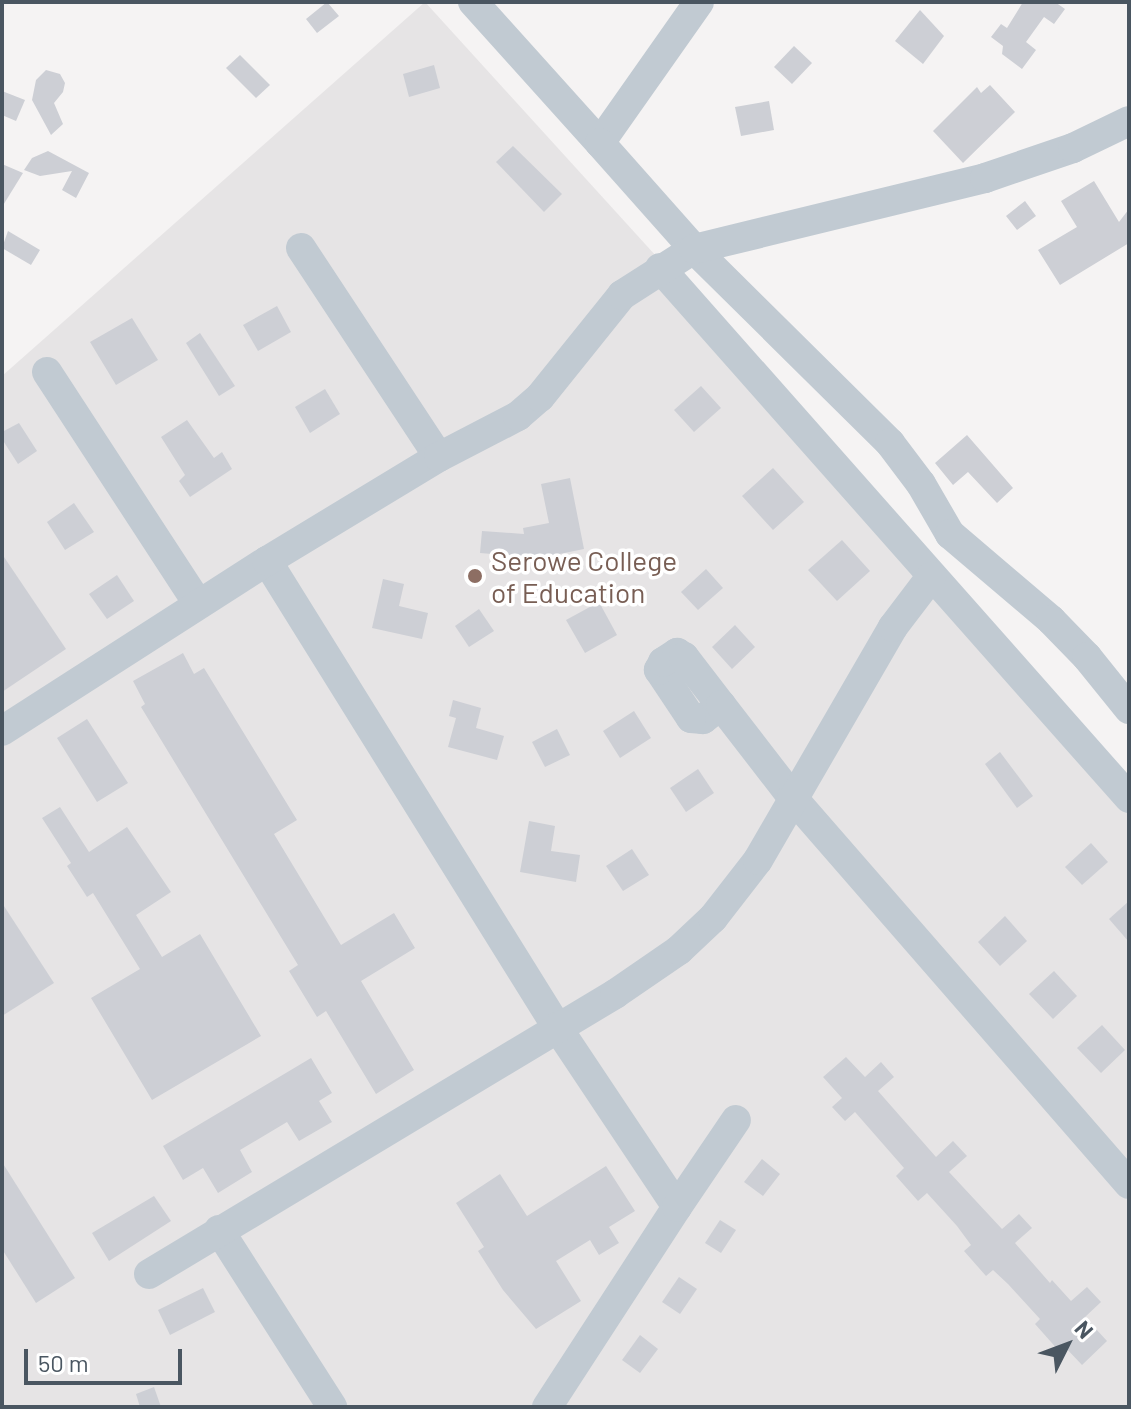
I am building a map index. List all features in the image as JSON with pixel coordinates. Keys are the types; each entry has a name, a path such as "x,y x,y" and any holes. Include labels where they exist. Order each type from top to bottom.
{"street":[{"path":"473,2 694,249 890,443 921,484 950,534 1051,620 1087,657 1129,709"},
{"path":"600,143 699,2"},
{"path":"2,731 267,561 439,457 518,416 532,404 622,295 694,249 985,178 1073,148 1129,121"},
{"path":"301,248 439,457"},
{"path":"660,268 1129,798"},
{"path":"47,372 198,604"},
{"path":"267,561 557,1027 677,1207"},
{"path":"149,1274 679,950 713,918 758,860 893,627 931,577"},
{"path":"721,705 792,797 1129,1184"},
{"path":"547,1407 736,1120"},
{"path":"219,1230 332,1407"}],"shaded area":[{"name":"Serowe College of Education","path":"425,2 1129,776 1129,1407 2,1407 2,376"}],"building":[{"path":"327,2 339,16 317,33 306,19"},
{"path":"1023,2 1055,2 1065,9 1054,24 1044,17 1026,42 1036,50 1022,69 1002,54 1003,46 991,37 1001,24 1007,28"},
{"path":"920,10 944,36 923,64 895,41"},
{"path":"794,46 812,63 792,84 774,67"},
{"path":"240,55 270,85 256,98 226,68"},
{"path":"434,65 440,88 409,97 403,74"},
{"path":"46,70 60,74 65,83 63,92 54,103 63,124 51,135 32,100 36,80"},
{"path":"990,85 1015,112 963,163 933,131 977,87 981,93"},
{"path":"2,91 25,100 16,121 2,115"},
{"path":"769,101 774,130 741,136 735,107"},
{"path":"513,146 562,194 544,212 496,162"},
{"path":"48,151 89,173 76,198 62,190 72,171 40,176 24,170 32,158"},
{"path":"2,164 23,173 2,207"},
{"path":"1094,181 1119,222 1129,209 1129,243 1060,285 1038,250 1077,227 1061,201"},
{"path":"1025,201 1036,216 1017,230 1006,216"},
{"path":"8,231 40,250 31,265 2,248"},
{"path":"277,306 291,332 258,351 243,325"},
{"path":"132,318 158,360 116,385 90,342"},
{"path":"200,333 235,386 219,396 186,343"},
{"path":"701,386 721,408 694,432 674,410"},
{"path":"325,389 340,414 310,433 295,407"},
{"path":"187,420 214,458 222,452 232,469 190,497 179,481 185,475 161,437"},
{"path":"19,423 37,451 18,464 2,439 2,432"},
{"path":"967,435 1013,488 997,503 968,472 953,485 935,463"},
{"path":"773,468 804,502 773,530 742,496"},
{"path":"570,478 584,549 530,560 529,557 480,553 482,531 524,534 523,528 549,523 541,484"},
{"path":"74,503 94,532 65,550 47,522"},
{"path":"842,540 870,571 837,601 808,570"},
{"path":"2,554 66,649 2,692"},
{"path":"706,569 723,588 698,610 681,592"},
{"path":"117,575 134,601 107,619 89,594"},
{"path":"383,579 404,584 399,606 428,613 422,639 372,628"},
{"path":"599,602 617,635 585,653 566,620"},
{"path":"479,609 494,631 469,647 455,626"},
{"path":"735,625 755,647 732,669 712,647"},
{"path":"183,653 194,674 204,668 297,820 274,834 341,945 394,913 415,948 361,981 414,1070 376,1094 326,1011 317,1017 289,971 298,965 141,707 145,704 133,681"},
{"path":"453,700 481,708 476,728 504,736 497,760 448,747 456,718 449,716"},
{"path":"634,711 651,738 620,758 603,731"},
{"path":"87,719 128,783 97,802 57,738"},
{"path":"557,729 570,755 545,767 532,742"},
{"path":"1000,752 1033,796 1017,808 985,764"},
{"path":"698,769 714,793 686,812 670,788"},
{"path":"60,807 89,852 127,827 171,892 136,915 162,957 200,934 261,1036 152,1100 91,998 140,969 93,893 87,897 67,866 71,863 42,818"},
{"path":"529,821 555,826 551,851 580,855 576,882 520,872"},
{"path":"1091,843 1108,862 1082,885 1065,867"},
{"path":"632,849 649,875 623,891 606,866"},
{"path":"1129,901 1129,942 1109,919"},
{"path":"2,903 54,983 2,1016"},
{"path":"1005,916 1027,941 1000,966 978,942"},
{"path":"1054,971 1077,996 1053,1019 1029,994"},
{"path":"1102,1025 1125,1050 1101,1073 1077,1048"},
{"path":"846,1057 865,1077 881,1062 894,1077 878,1091 936,1157 953,1141 967,1156 949,1172 1002,1229 1019,1214 1032,1228 1015,1243 1050,1283 1052,1280 1071,1301 1087,1287 1101,1302 1085,1317 1107,1341 1082,1365 1064,1346 1059,1351 1035,1324 1040,1319 993,1270 986,1276 964,1251 971,1245 927,1193 918,1201 896,1176 904,1168 855,1112 845,1121 832,1107 842,1098 823,1077"},
{"path":"311,1058 332,1093 319,1101 332,1122 299,1141 287,1122 240,1150 252,1172 218,1193 203,1168 183,1180 163,1146"},
{"path":"762,1159 780,1174 763,1196 744,1182"},
{"path":"2,1162 75,1278 36,1303 2,1249"},
{"path":"606,1166 635,1211 609,1227 619,1243 599,1255 590,1240 556,1261 581,1301 536,1329 503,1290 478,1251 484,1247 456,1203 500,1174 527,1216"},
{"path":"154,1196 171,1221 109,1261 92,1233"},
{"path":"720,1220 736,1230 721,1253 705,1243"},
{"path":"679,1277 697,1289 680,1314 662,1302"},
{"path":"203,1288 215,1312 170,1335 158,1310"},
{"path":"640,1335 658,1349 640,1373 622,1360"},
{"path":"154,1387 161,1407 140,1407 136,1394"}],"place":[{"name":"Serowe College of Education","path":"475,576"}]}
